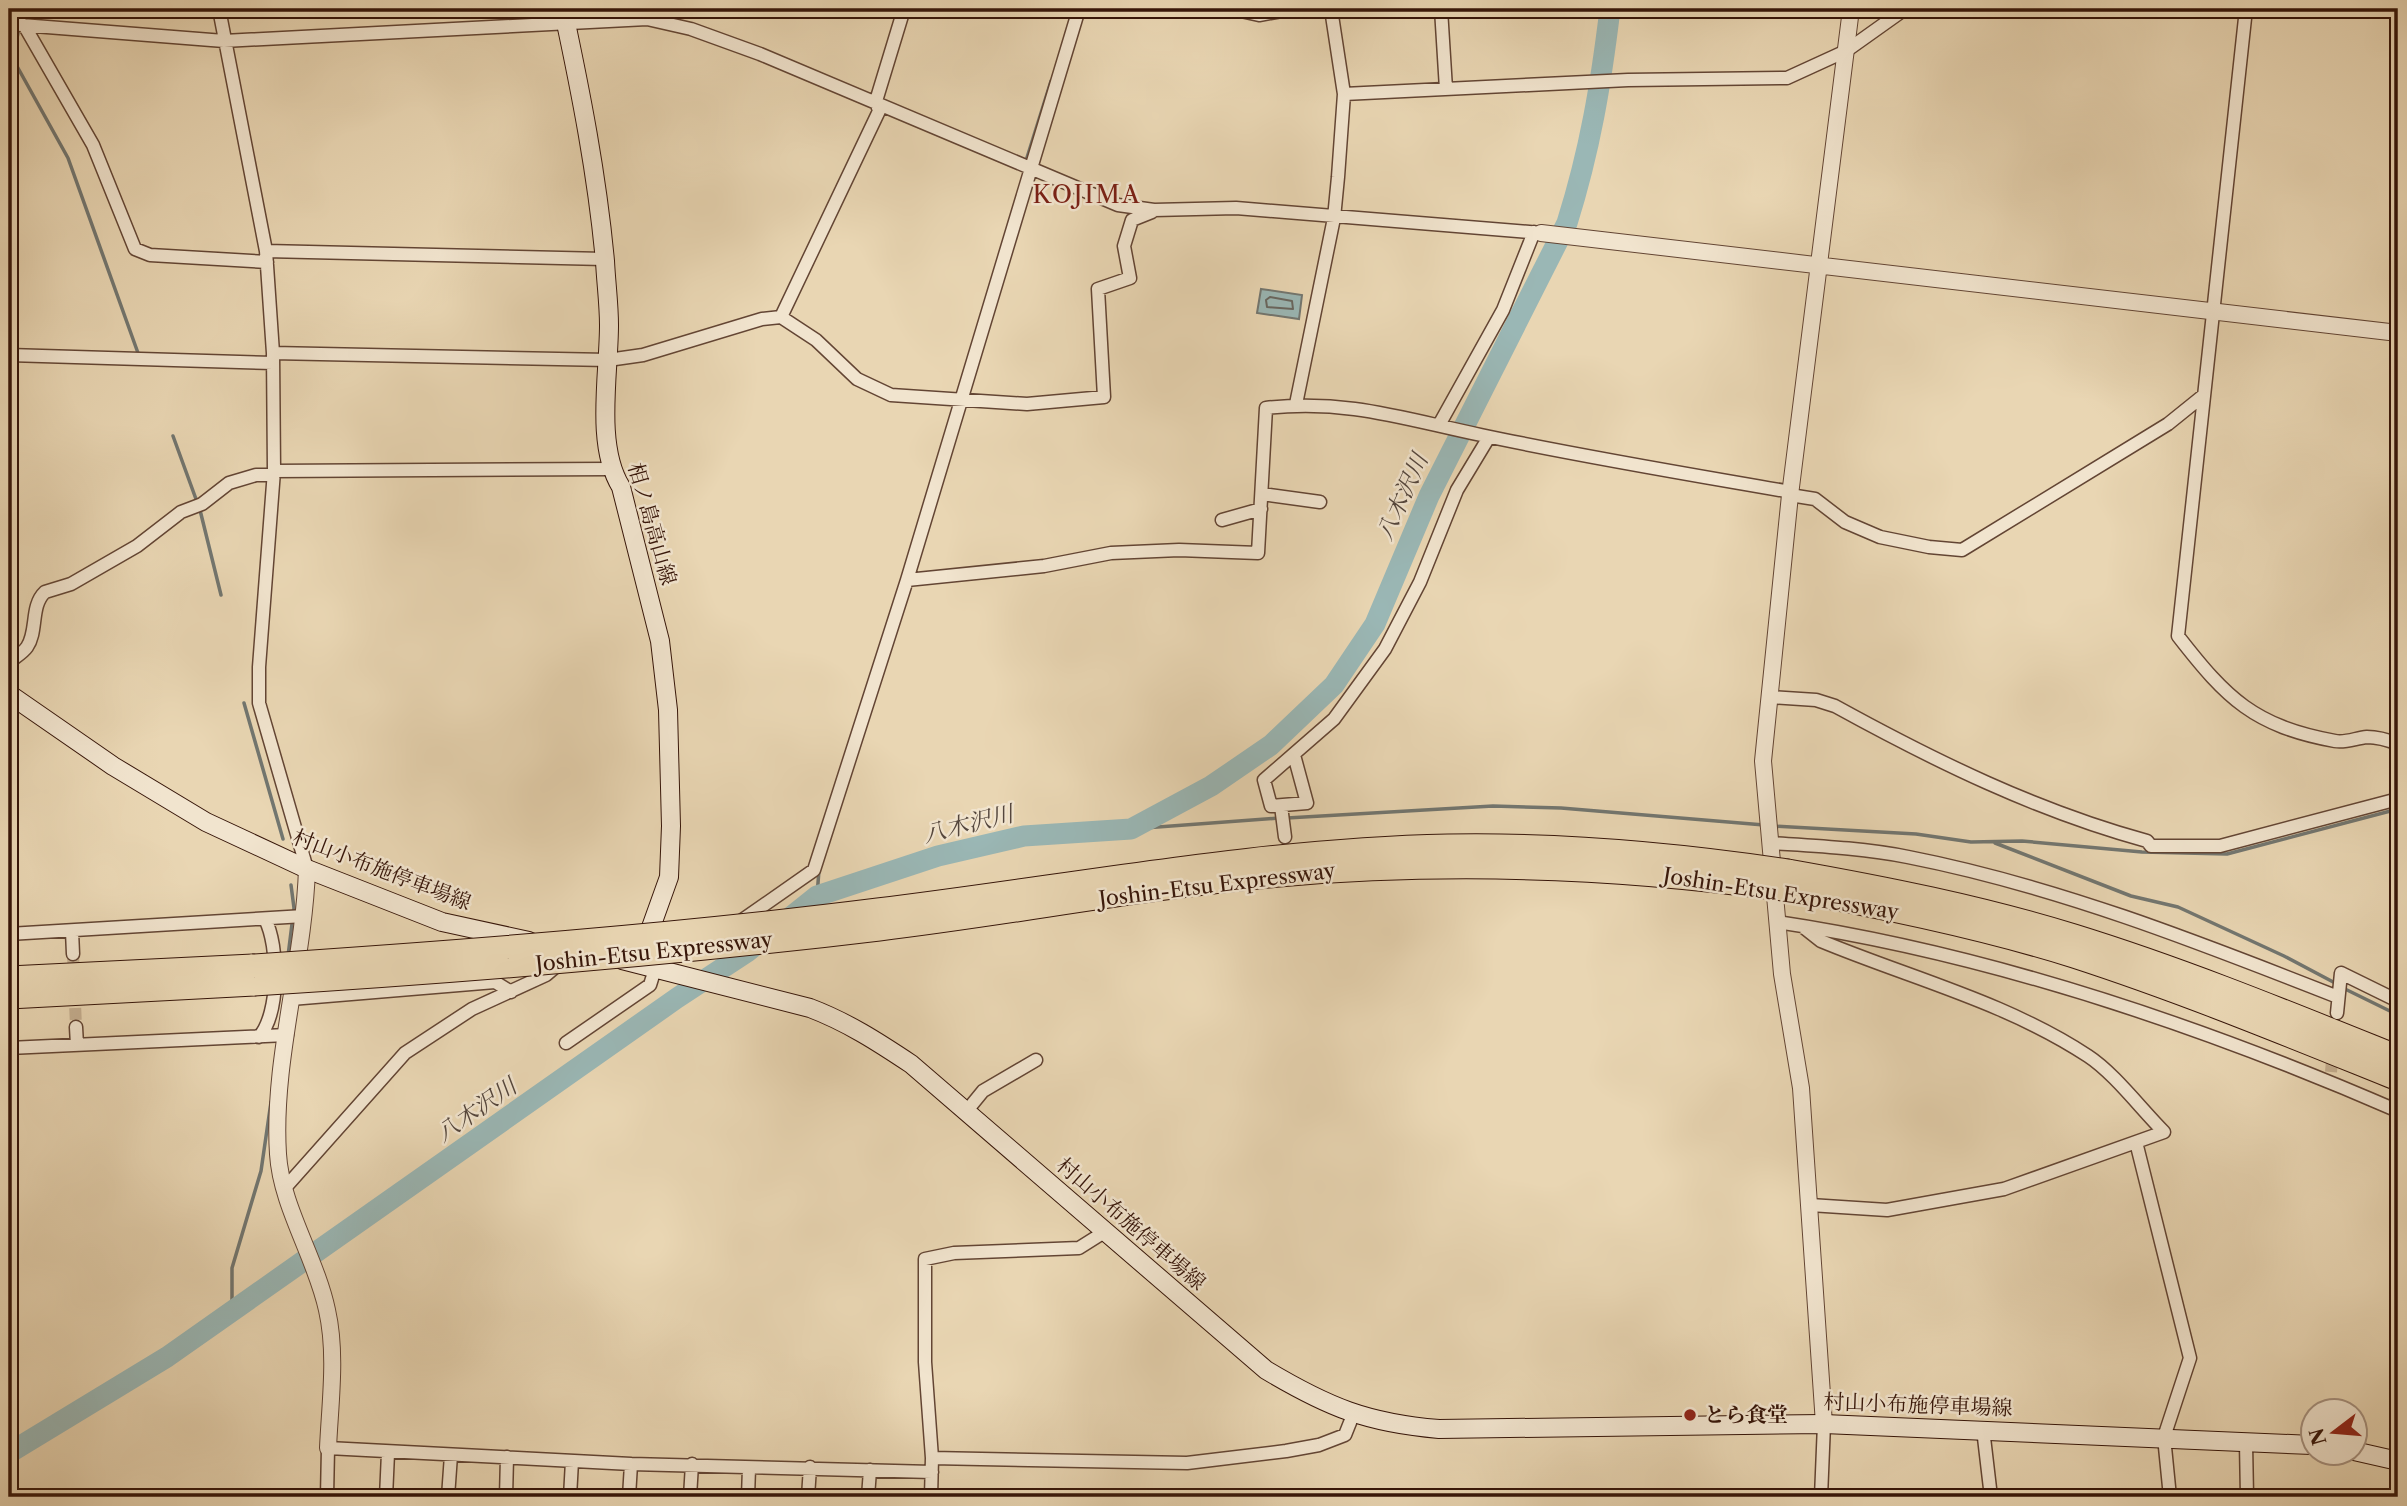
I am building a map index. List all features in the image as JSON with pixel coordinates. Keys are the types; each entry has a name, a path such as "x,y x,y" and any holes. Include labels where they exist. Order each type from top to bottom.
{"highway":[{"name":"Joshin-Etsu Expressway","path":"9,978 254,975 488,968 807,937 1212,883 1334,871 1450,866 1562,868 1788,881 1960,905 2074,936 2200,978 2398,1057"},
{"name":"Joshin-Etsu Expressway","path":"1788,881 2073,956 2205,1001 2398,1079"},
{"name":"Joshin-Etsu Expressway","path":"9,997 254,975"}],"main road":[{"name":"相ノ島高山線","path":"565,16 593,154 604,259 608,360 606,410 610,469 621,487 660,641 668,710 668,877 660,910 636,963"},
{"name":"村山小布施停車場線","path":"9,694 113,766 206,822 307,869 442,922 636,963 777,998 837,1018 911,1065 1266,1370 1314,1399 1353,1415 1399,1425 1439,1429 1824,1424 2298,1445"},
{"path":"2368,1454 2398,1461"}],"street":[{"path":"219,9 267,256 273,358 274,473 259,667 259,703 304,850 307,869 297,917 292,999 282,1036 277,1121 278,1156 284,1189 316,1272 328,1312 332,1360 327,1497"},
{"path":"781,317 879,111 876,101 904,9"},
{"path":"566,1043 650,985 664,971 814,870 907,580 1079,9"},
{"path":"1232,9 1259,15 1293,9"},
{"path":"1296,404 1334,218 1344,94 1331,9"},
{"path":"1441,9 1446,89"},
{"path":"1821,1497 1824,1424 1801,1088 1777,922 1763,761 1779,631 1791,493 1850,9"},
{"path":"1344,94 1628,80 1787,78 1846,51 1905,9"},
{"path":"2246,9 2178,636 2230,698 2253,715 2276,726 2337,742 2365,737 2398,744"},
{"path":"9,24 224,41 565,16 647,19 691,29 876,101 1031,171 1118,205 1154,211 1236,208 1334,218 1468,225 2398,333"},
{"path":"24,25 93,145 135,249 150,255 604,259"},
{"path":"9,355 608,360 643,355 762,319 781,317 816,340 858,379 891,395 1027,404 1104,397 1098,289 1130,278 1124,246 1132,220 1154,211"},
{"path":"1439,425 1503,310 1538,233"},
{"path":"907,580 1044,566 1111,553 1179,550 1258,553 1266,408 1296,404 1363,407 1486,436 1791,493 1815,499 1845,522 1880,537 1928,547 1962,550 2168,424 2204,396"},
{"path":"1294,755 1307,803 1272,806 1264,780 1334,719 1385,649 1420,582 1457,490 1486,436"},
{"path":"9,662 25,651 30,642 37,604 45,592 76,581 137,546 181,512 199,505 229,483 274,473 610,469"},
{"path":"1262,494 1320,502"},
{"path":"1222,520 1261,509"},
{"path":"1769,697 1816,700 1835,706 2005,791 2081,823 2147,841 2151,846 2220,846 2398,799"},
{"path":"1281,806 1285,837"},
{"path":"1770,839 1906,856 2014,883 2200,942 2338,998"},
{"path":"9,934 297,917"},
{"path":"259,1037 270,1019 273,1004 275,947 265,919"},
{"path":"1777,922 2002,970 2087,995 2329,1076 2398,1111"},
{"path":"1802,926 1821,941 2005,1010 2090,1057 2164,1132 2004,1189 1887,1210 1810,1205"},
{"path":"72,931 73,954"},
{"path":"284,1189 405,1053 472,1009 546,975 576,951"},
{"path":"2337,1013 2341,973 2398,1001"},
{"path":"292,999 495,982 511,992"},
{"path":"76,1027 77,1045"},
{"path":"9,1048 282,1036"},
{"path":"965,1113 984,1091 1036,1060"},
{"path":"2136,1142 2190,1358 2164,1437 2170,1497"},
{"path":"931,1497 933,1458 925,1362 925,1259 954,1254 1079,1248 1106,1231"},
{"path":"933,1458 1187,1463 1319,1445 1345,1435 1353,1415"},
{"path":"1983,1429 1991,1497"},
{"path":"2246,1443 2247,1497"},
{"path":"328,1448 631,1464 932,1472"},
{"path":"386,1497 388,1453"},
{"path":"448,1497 452,1455"},
{"path":"506,1497 507,1457"},
{"path":"570,1497 572,1461"},
{"path":"629,1497 631,1464"},
{"path":"690,1497 692,1465"},
{"path":"808,1497 810,1467"},
{"path":"748,1468 748,1497"},
{"path":"869,1497 870,1470"},
{"path":"9,1488 10,1497"}],"water":[{"path":"1261,289 1302,295 1299,319 1257,313"}],"waterway":[{"name":"八木沢川","path":"9,1453 167,1357 677,998 747,952 817,896 938,856 1024,836 1131,829 1211,786 1271,745 1334,685 1375,624 1429,496 1567,223 1594,117 1610,9"},
{"path":"9,10 14,19"},
{"path":"18,33 13,59 68,158 138,353"},
{"path":"1025,164 1051,81"},
{"path":"173,436 200,510 221,595"},
{"path":"244,703 283,839"},
{"path":"1287,818 1493,806 1561,808 1764,825"},
{"path":"1772,826 1916,834 1971,842 2022,841 2142,852 2227,854 2398,809"},
{"path":"1131,829 1279,818"},
{"path":"1995,843 2131,896 2178,907 2284,956 2337,984"},
{"path":"817,896 819,870"},
{"path":"288,956 294,908 291,885"},
{"path":"2343,988 2398,1015"},
{"path":"232,1311 232,1268 261,1171 271,1102"}],"tunnel":[{"path":"73,954 76,1027"},
{"path":"2331,1072 2333,1048"}],"place":[{"name":"とら食堂","path":"1690,1415"}],"district":[{"name":"KOJIMA","path":"1087,195"}]}
